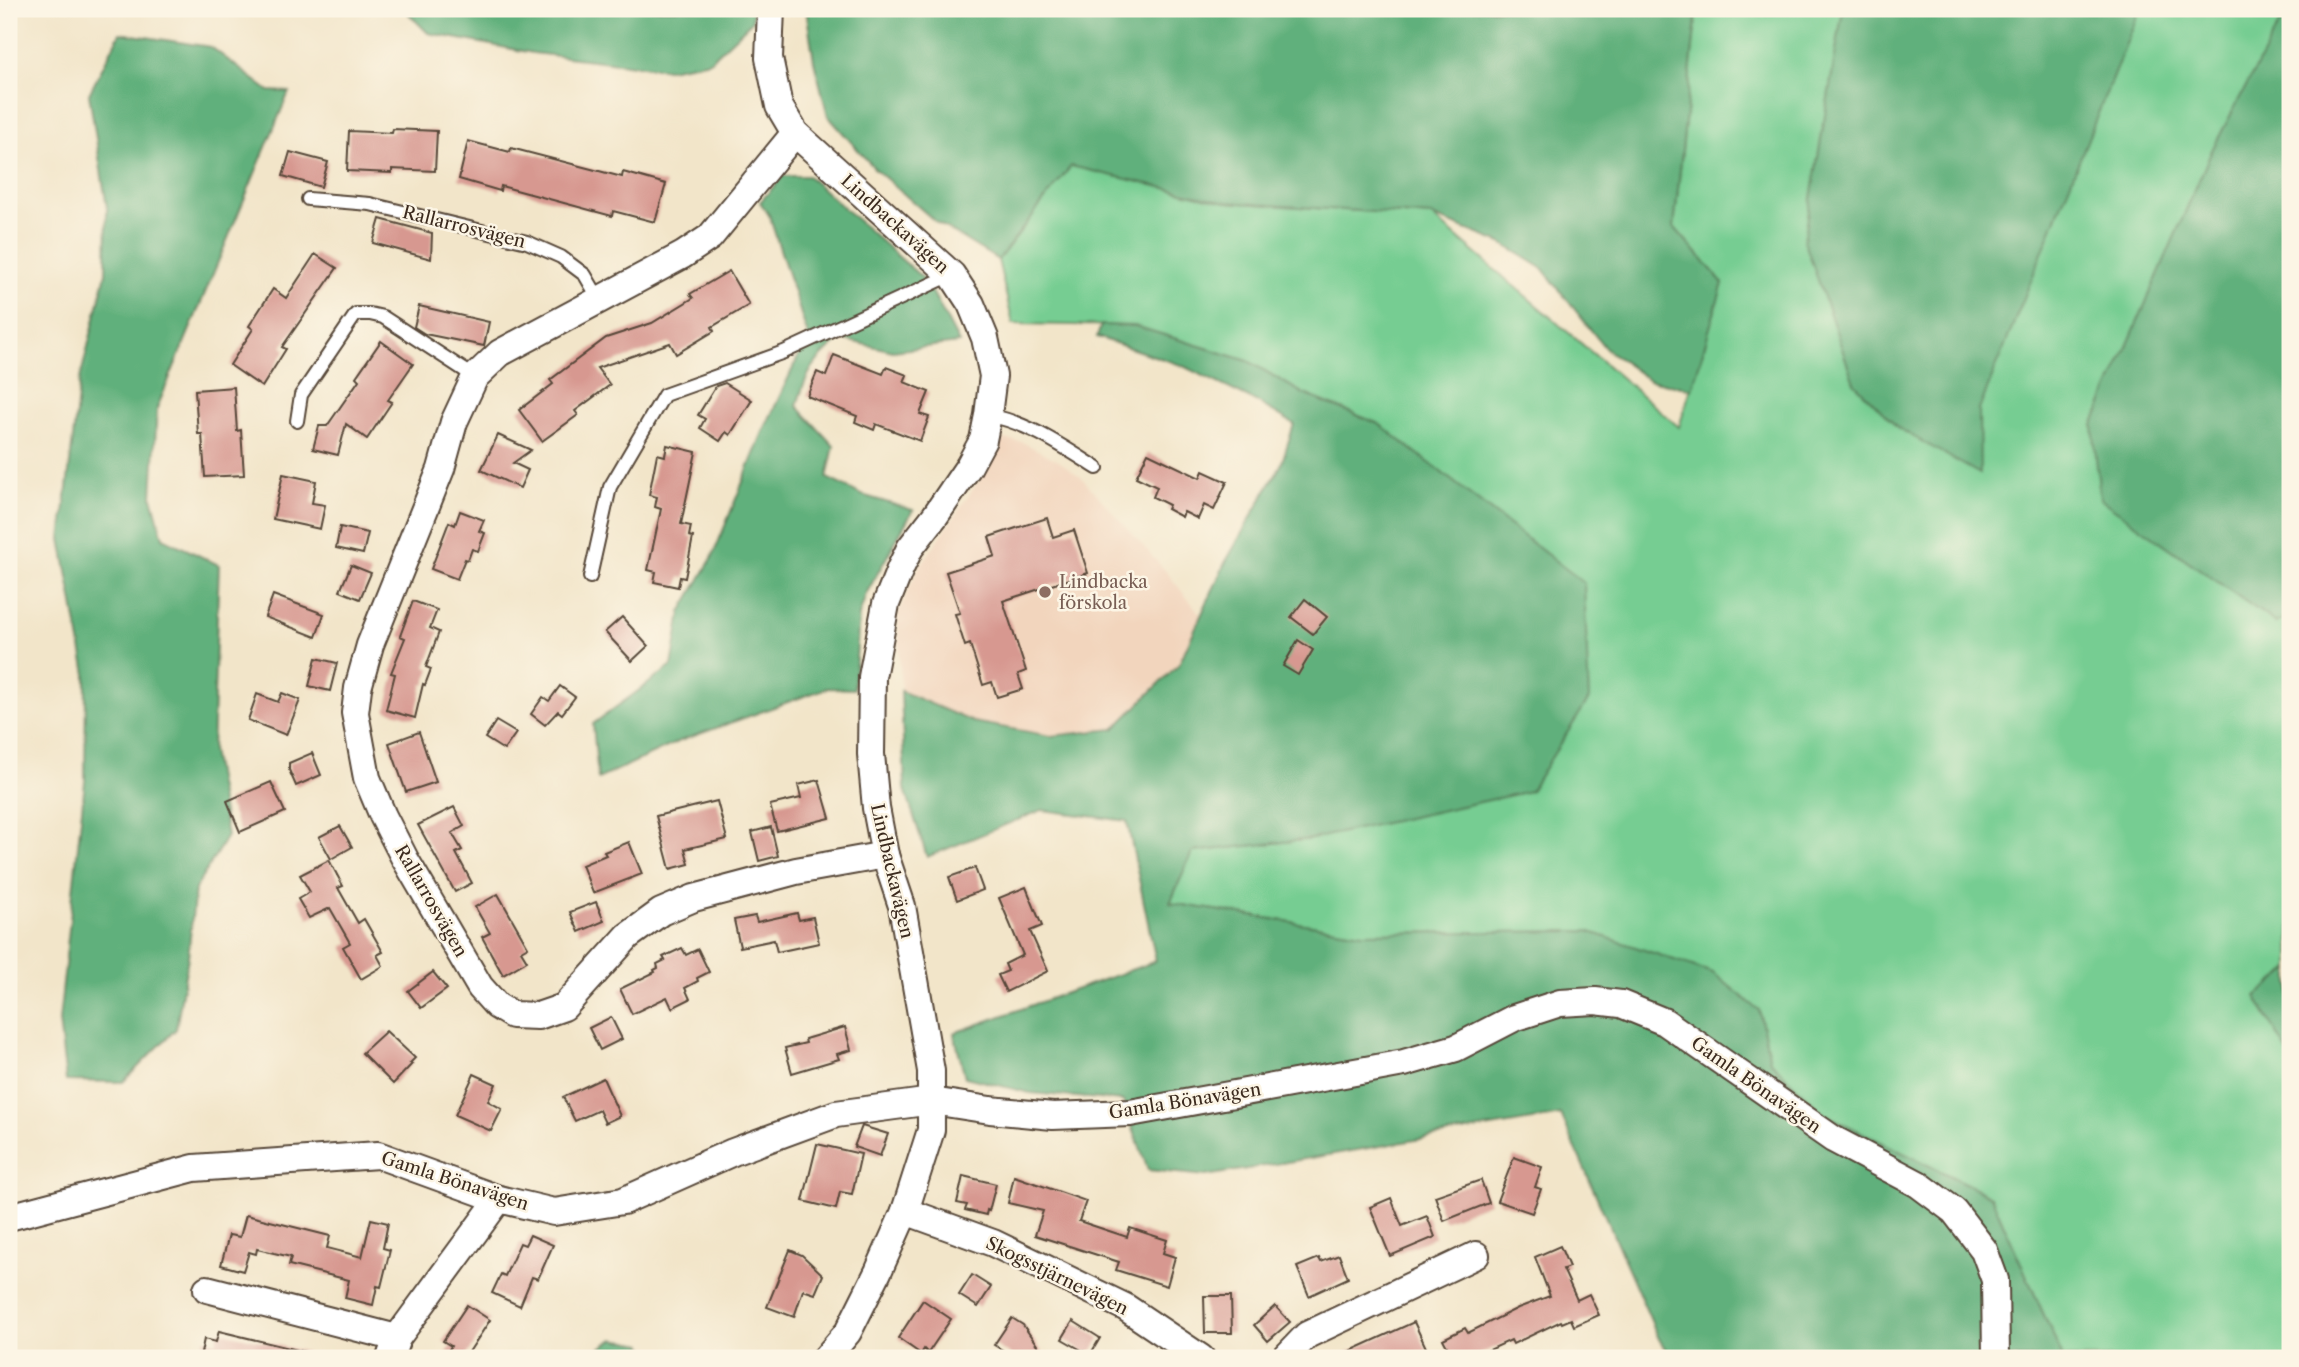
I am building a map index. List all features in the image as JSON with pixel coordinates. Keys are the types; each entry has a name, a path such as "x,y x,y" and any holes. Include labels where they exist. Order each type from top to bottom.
{"street":[{"name":"Lindbackavägen","path":"771,9 769,58 779,106 796,133 952,275 971,304 985,338 993,376 983,440 969,466 910,548 886,604 879,634 872,677 871,754 876,808 885,855 902,906 931,1070 931,1130 905,1211 878,1272 848,1332 825,1358"},
{"name":"Rallarrosvägen","path":"796,133 710,237 683,255 500,354 475,377 454,422 441,468 370,645 358,688 355,713 367,778 405,859 481,987 497,1006 512,1015 538,1016 564,1007 628,936 661,912 694,898 796,871 885,855"},
{"name":"Gamla Bönavägen","path":"9,1217 194,1168 378,1154 499,1199 554,1212 623,1201 733,1152 836,1114 932,1101 1053,1116 1130,1114 1404,1063 1456,1048 1514,1018 1560,1003 1595,1001 1621,1004 1665,1022 1833,1139 1918,1184 1954,1211 1984,1250 1995,1280 1996,1358"},
{"path":"207,1289 394,1348 499,1199"},
{"name":"Skogsstjärnevägen","path":"905,1211 993,1243 1125,1307 1201,1358"},
{"path":"1285,1358 1307,1335 1476,1255"}],"lane":[{"name":"Rallarrosvägen","path":"308,199 370,204 527,242 561,257 585,275 598,299"},
{"path":"590,577 610,487 664,395 784,352 952,275"},
{"path":"297,421 301,394 356,314 383,317 475,377"},
{"path":"988,415 1014,421 1038,431 1097,468"}],"shaded area":[{"name":"Lindbacka förskola","path":"1002,439 1022,442 1059,461 1081,477 1163,568 1201,615 1179,664 1114,729 1051,736 973,722 901,691 898,614 917,571 989,466"}],"green space":[{"path":"404,9 753,9 752,21 710,61 668,69 533,53 428,33"},
{"path":"806,9 1697,9 1674,227 1723,283 1692,389 1649,380 1606,349 1542,268 1501,243 1432,216 1226,202 1071,166 998,260 936,222 875,169 828,116 814,61"},
{"path":"1697,9 2290,9 2290,1358 2063,1358 1991,1196 1824,1114 1770,1061 1759,1010 1588,931 1362,933 1170,903 1192,852 1312,839 1379,424 1304,394 1248,361 1135,326 1013,324 998,260 1071,166 1226,202 1432,216 1679,427 1723,283 1674,227"},
{"path":"1843,9 2140,9 1979,410 1980,474 1898,428 1854,383 1804,240"},
{"path":"2270,9 2290,9 2290,616 2276,623 2100,499 2093,425 2212,150 2284,15"},
{"path":"120,33 211,47 269,91 289,92 157,408 152,497 163,538 219,565 212,750 227,836 195,889 188,957 176,1029 123,1082 66,1081 59,1021 85,781 86,674 61,539 80,379 106,273 107,208 89,94"},
{"path":"783,176 808,176 927,282 959,343 893,351 841,339 812,368 797,406 834,446 827,478 862,495 913,510 866,594 859,616 854,689 827,688 680,741 598,779 593,724 672,666 681,612 712,558 763,432 808,336 769,215 760,202"},
{"path":"1101,325 1135,326 1248,361 1304,394 1379,424 1584,583 1589,699 1530,791 1312,839 1192,852 1170,903 1362,933 1588,931 1713,973 1759,1010 1770,1061 1824,1114 1991,1196 2063,1358 1671,1358 1659,1339 1561,1115 1206,1176 1148,1170 1123,1101 1030,1093 965,1077 954,1033 1156,961 1127,821 1042,810 927,857 905,789 901,691 973,722 1051,736 1114,729 1179,664 1225,563 1281,465 1294,424 1257,402 1181,365 1097,337"},
{"path":"2290,969 2290,1057 2256,996"},
{"path":"614,1339 643,1344 649,1358 585,1358"}],"building":[{"path":"393,129 437,131 435,171 347,171 349,131 392,133"},
{"path":"468,141 510,152 511,148 622,177 623,172 666,184 655,222 613,211 612,216 501,186 500,191 459,179"},
{"path":"290,152 328,162 321,187 283,176"},
{"path":"380,219 432,233 431,259 373,243"},
{"path":"315,254 337,268 282,347 286,349 262,387 230,365 253,329 249,326 273,289 286,298"},
{"path":"729,271 749,305 712,327 714,331 676,354 670,343 597,368 610,385 575,411 578,415 542,441 519,410 553,384 550,380 606,338 652,323 693,298 690,294"},
{"path":"419,306 489,322 484,346 425,334 414,327"},
{"path":"381,341 413,364 388,400 392,402 367,439 346,424 338,455 313,449 319,426 327,426 359,380 356,377"},
{"path":"834,355 883,374 886,367 907,375 904,382 929,392 920,414 929,417 920,441 876,424 874,430 855,422 857,416 807,396 817,372 826,376"},
{"path":"725,383 752,400 730,435 726,432 720,441 700,428 705,419 698,415 716,386"},
{"path":"234,387 237,431 241,430 244,475 205,477 195,390"},
{"path":"498,435 531,450 513,463 528,470 520,488 481,470"},
{"path":"667,445 696,452 681,524 691,526 689,536 693,537 685,578 680,577 678,587 654,582 656,572 648,570 661,509 655,507 657,497 649,495 657,454 665,456"},
{"path":"1148,453 1200,478 1203,471 1227,482 1214,510 1204,505 1198,519 1184,512 1182,517 1167,509 1169,505 1153,497 1157,487 1136,477"},
{"path":"283,474 316,481 312,503 325,505 320,529 273,519"},
{"path":"460,511 484,520 479,531 485,533 478,551 472,549 468,560 465,559 457,579 431,569 449,522 455,525"},
{"path":"1047,518 1053,537 1074,530 1088,573 1003,601 1026,671 1018,674 1023,689 997,697 992,682 983,685 970,644 965,646 955,614 960,613 946,572 995,556 989,537"},
{"path":"340,527 368,533 363,554 336,548"},
{"path":"351,565 371,573 360,599 340,591"},
{"path":"273,595 324,614 316,637 265,617"},
{"path":"1305,599 1327,617 1313,634 1291,617"},
{"path":"413,601 437,610 430,628 439,632 426,667 431,669 425,685 423,684 415,718 386,710 395,674 391,673 405,638 400,636"},
{"path":"622,617 648,646 632,661 605,632"},
{"path":"1298,640 1313,650 1298,675 1283,666"},
{"path":"316,658 337,663 330,691 309,686"},
{"path":"560,686 575,697 562,714 558,711 545,725 531,714 543,697 549,701"},
{"path":"282,693 300,700 286,735 248,720 257,694 278,702"},
{"path":"496,721 516,733 504,750 485,738"},
{"path":"419,732 436,782 406,792 389,743"},
{"path":"312,753 321,775 296,786 289,763"},
{"path":"819,780 830,818 777,831 770,805 801,798 798,785"},
{"path":"271,782 285,812 240,832 227,801"},
{"path":"717,801 727,839 685,849 689,864 670,869 656,816"},
{"path":"454,807 464,826 452,833 462,850 456,853 472,883 455,892 418,825"},
{"path":"340,826 352,847 331,859 319,837"},
{"path":"771,827 778,856 759,861 752,832"},
{"path":"629,842 642,874 593,893 582,865"},
{"path":"329,860 343,886 338,888 358,923 364,919 383,952 377,955 383,966 361,979 343,947 350,943 330,908 309,918 298,899 310,892 300,875"},
{"path":"975,868 983,890 957,900 949,877"},
{"path":"1026,887 1042,926 1030,931 1048,971 1006,992 998,975 1008,971 1005,964 1023,955 999,898"},
{"path":"498,894 528,947 521,951 527,961 503,975 482,937 490,933 475,907"},
{"path":"596,902 604,921 579,932 570,912"},
{"path":"797,913 799,920 813,917 819,943 777,952 774,940 740,947 734,920 755,916 757,922"},
{"path":"682,948 686,955 698,949 709,972 685,988 690,999 672,1008 667,997 632,1014 620,989 655,972 657,964 665,960 663,957"},
{"path":"433,972 447,989 421,1008 408,991"},
{"path":"611,1017 622,1039 600,1050 589,1028"},
{"path":"845,1027 851,1050 837,1054 839,1059 792,1073 785,1048 806,1043 805,1039"},
{"path":"386,1031 415,1058 393,1084 362,1053"},
{"path":"474,1074 496,1084 488,1101 502,1109 491,1131 455,1115"},
{"path":"603,1078 620,1116 605,1123 599,1110 575,1121 563,1097"},
{"path":"862,1126 888,1134 880,1156 854,1147"},
{"path":"817,1144 861,1154 852,1194 840,1192 836,1209 803,1201"},
{"path":"1514,1157 1542,1167 1535,1187 1541,1189 1532,1213 1497,1201"},
{"path":"963,1176 996,1184 986,1215 965,1210 967,1205 957,1203"},
{"path":"1014,1176 1086,1201 1079,1221 1127,1237 1130,1228 1167,1240 1163,1253 1175,1257 1167,1286 1116,1270 1119,1262 1035,1235 1043,1211 1008,1203"},
{"path":"1481,1180 1489,1203 1444,1221 1435,1196"},
{"path":"1391,1198 1402,1226 1427,1216 1435,1237 1390,1256 1370,1207"},
{"path":"246,1215 330,1236 327,1248 362,1257 371,1219 388,1223 383,1248 390,1250 381,1287 377,1286 373,1305 345,1298 349,1280 289,1265 291,1257 257,1249 256,1254 249,1252 243,1271 221,1265 229,1235 240,1237"},
{"path":"530,1235 553,1245 538,1279 532,1277 520,1306 492,1293 501,1274 505,1276 520,1243 525,1245"},
{"path":"1560,1246 1569,1267 1563,1269 1577,1300 1589,1294 1599,1315 1574,1326 1571,1319 1562,1323 1561,1321 1513,1344 1511,1340 1472,1358 1453,1358 1443,1339 1465,1328 1468,1333 1518,1308 1550,1296 1535,1257"},
{"path":"790,1250 802,1255 823,1275 815,1294 803,1290 794,1317 767,1307"},
{"path":"1339,1255 1348,1278 1309,1296 1297,1267 1319,1258 1321,1262"},
{"path":"972,1275 991,1287 978,1307 959,1295"},
{"path":"1204,1296 1231,1296 1232,1333 1205,1333"},
{"path":"923,1300 951,1319 928,1353 924,1349 921,1354 898,1338"},
{"path":"467,1305 490,1320 465,1358 444,1358 451,1346 443,1341"},
{"path":"1275,1306 1290,1322 1268,1341 1254,1325"},
{"path":"1012,1318 1023,1325 1046,1358 1016,1358 994,1345"},
{"path":"1073,1321 1100,1338 1090,1355 1062,1339"},
{"path":"1414,1322 1428,1352 1414,1358 1335,1358"},
{"path":"219,1331 306,1352 305,1358 200,1358 204,1339 216,1342"}],"place":[{"name":"Lindbacka förskola","path":"1045,592"}]}
